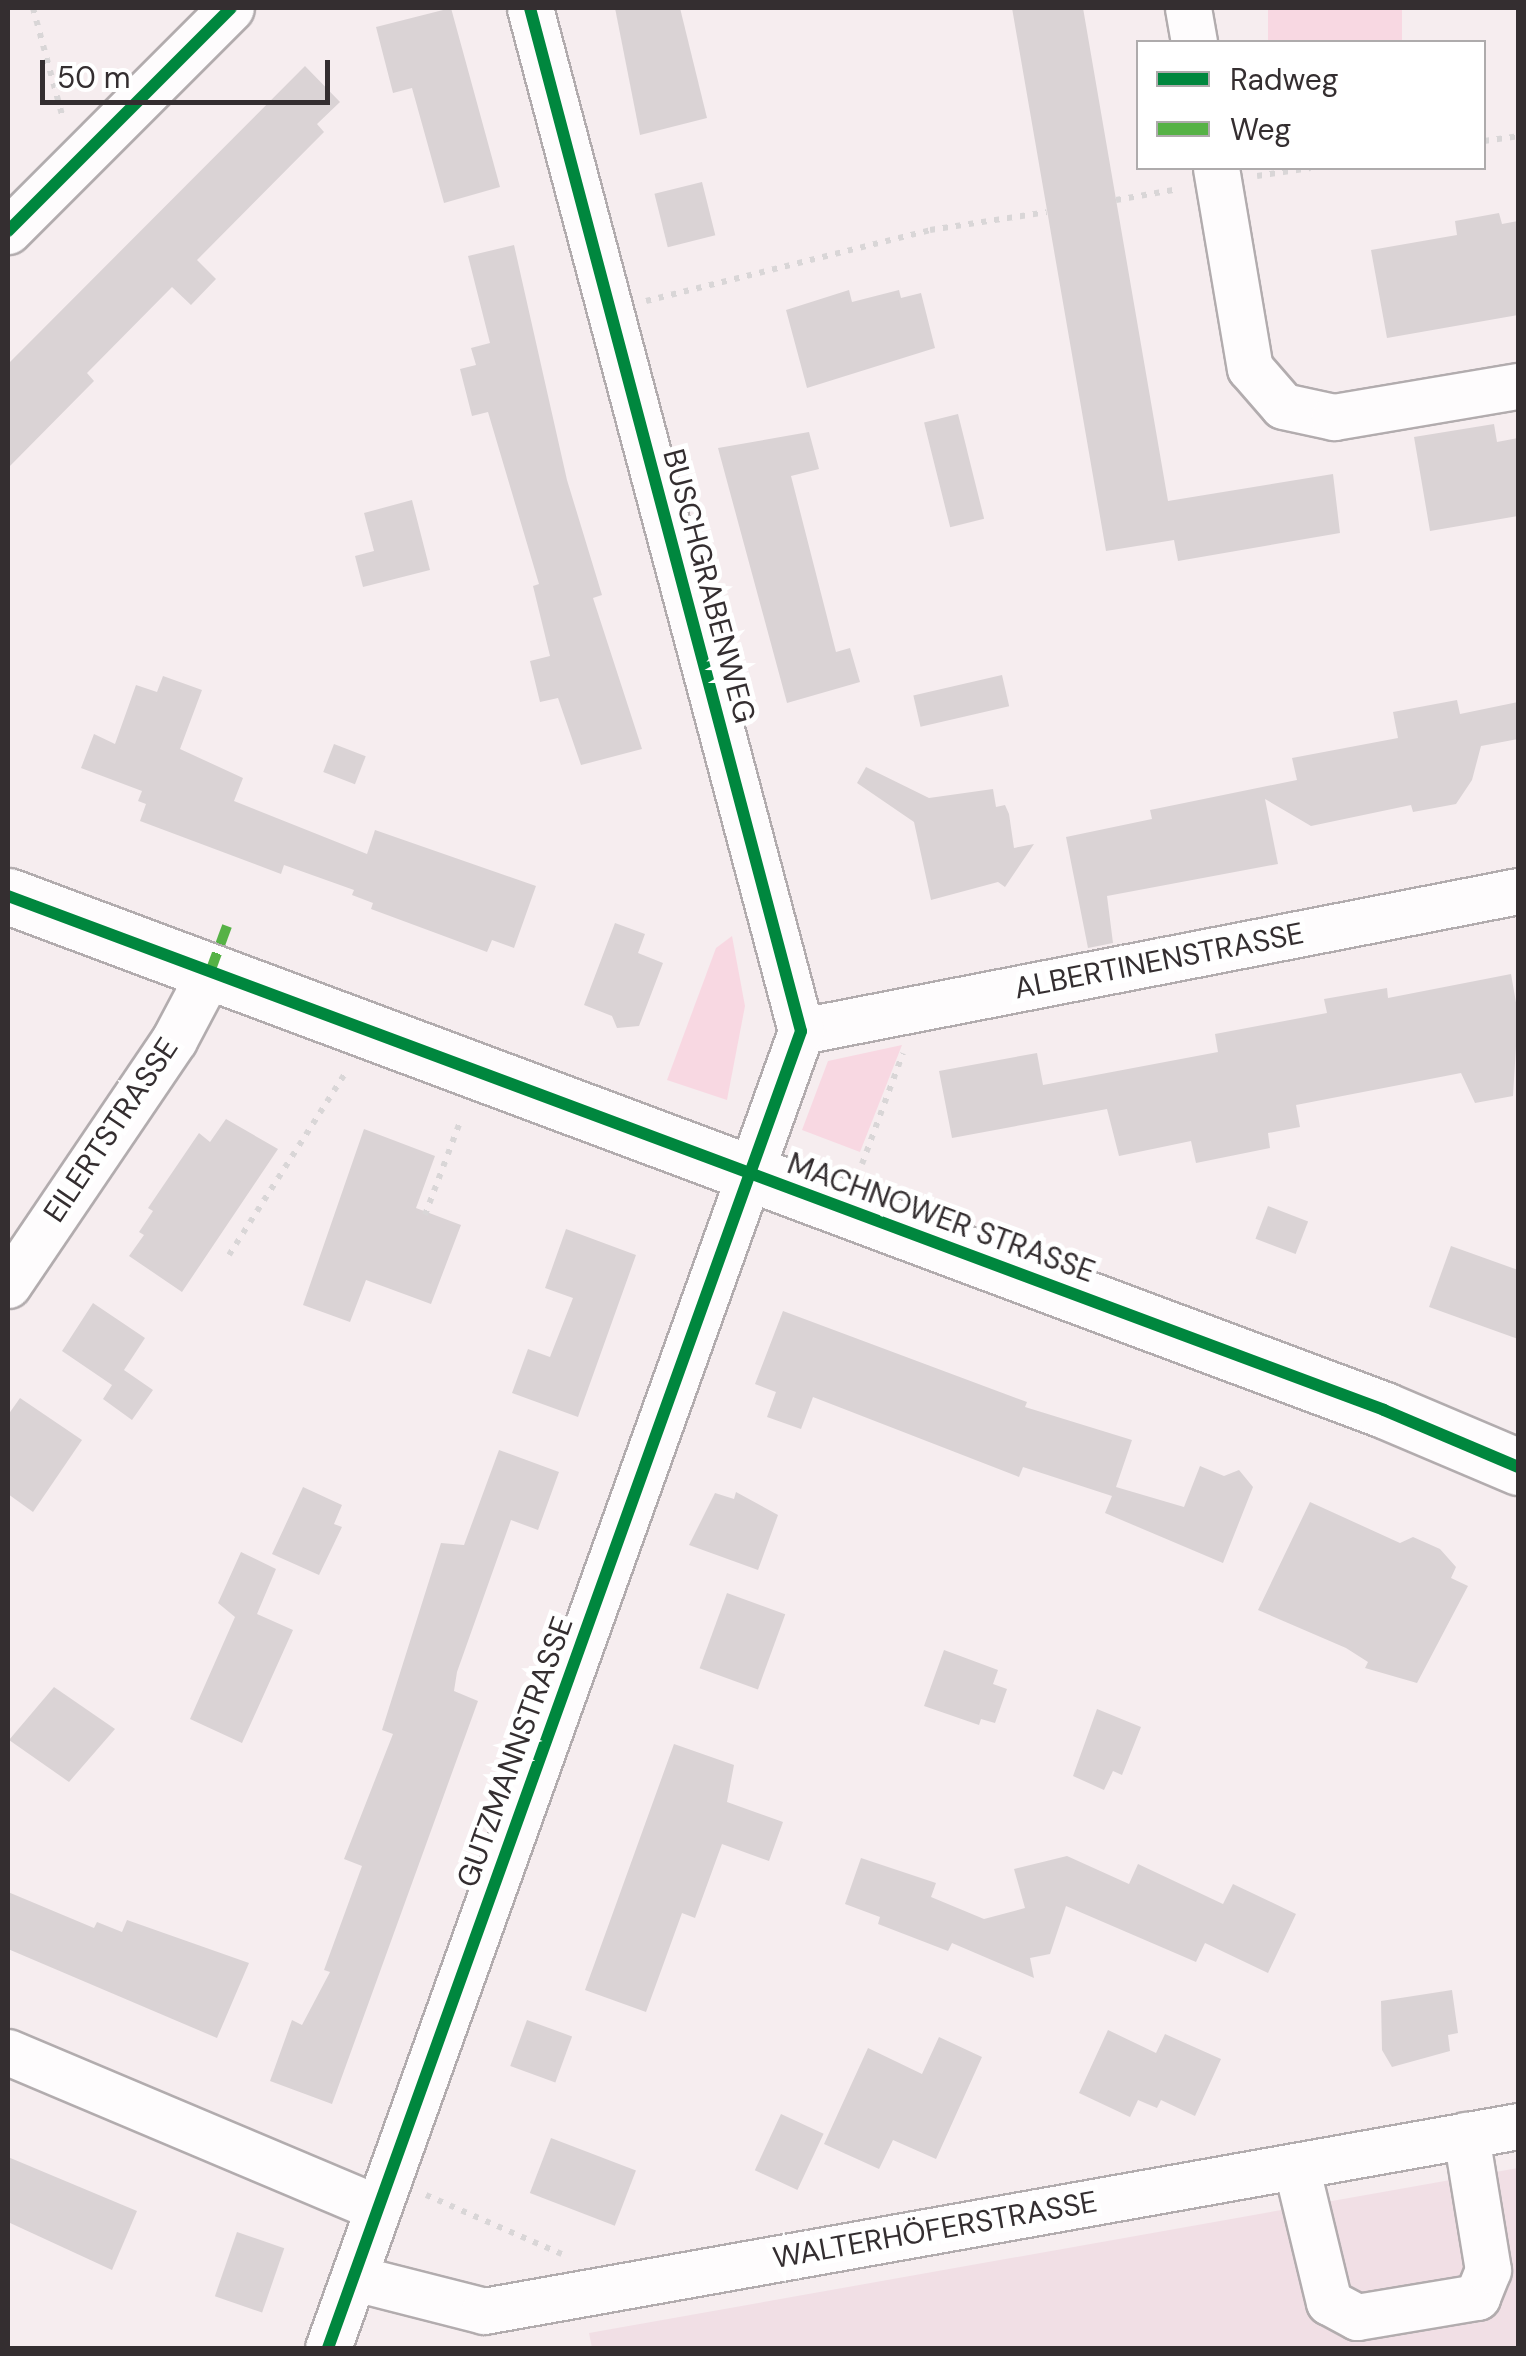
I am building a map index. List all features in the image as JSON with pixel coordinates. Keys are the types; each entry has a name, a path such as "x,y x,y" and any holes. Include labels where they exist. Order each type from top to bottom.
{"main road":[{"name":"MACHNOWER STRASSE","path":"8,896 1384,1410 1518,1467"}],"street":[{"path":"8,231 231,8"},
{"name":"BUSCHGRABENWEG","path":"530,8 800,1031"},
{"path":"1188,8 1194,40"},
{"path":"1216,178 1250,368 1283,406 1334,417 1518,386"},
{"name":"ALBERTINENSTRASSE","path":"800,1031 1518,891"},
{"name":"EILERTSTRASSE","path":"8,1285 174,1040 210,972"},
{"path":"748,1173 800,1031"},
{"name":"GUTZMANNSTRASSE","path":"328,2348 354,2278 397,2200 748,1173"},
{"path":"8,2052 397,2200"},
{"name":"WALTERHÖFERSTRASSE","path":"354,2278 484,2312 1518,2126"},
{"path":"1296,2166 1329,2302 1357,2317 1476,2297 1488,2270 1466,2135"}],"path":[{"path":"33,8 62,114"},
{"path":"1486,141 1518,136"},
{"path":"1116,200 1216,178 1291,170"},
{"path":"640,303 930,230 1047,212"},
{"path":"862,1164 909,1036"},
{"path":"229,1256 344,1076"},
{"path":"425,1216 461,1119"},
{"path":"397,2200 568,2256"}],"shaded area":[{"path":"1268,8 1402,8 1402,40 1268,40"},
{"path":"732,936 745,1006 727,1100 667,1080 716,948"},
{"path":"902,1045 860,1152 802,1130 828,1061"},
{"path":"1518,2168 1518,2348 592,2348 589,2333"}],"building":[{"path":"451,8 500,187 444,203 412,88 393,93 376,27"},
{"path":"615,8 680,8 707,118 640,135"},
{"path":"1012,8 1083,8 1168,501 1333,474 1340,533 1178,561 1174,540 1106,551"},
{"path":"305,66 340,102 317,124 324,132 197,260 216,279 191,305 172,287 87,373 94,381 8,468 8,364"},
{"path":"702,182 715,235 668,247 654,194"},
{"path":"1499,213 1502,224 1518,221 1518,315 1387,338 1371,250 1457,235 1455,221"},
{"path":"514,245 567,480 602,595 593,598 642,749 581,765 558,698 540,702 530,661 550,656 533,586 539,584 488,412 472,416 460,369 476,365 471,348 490,343 468,256"},
{"path":"849,290 852,302 899,290 901,298 921,293 935,348 807,388 786,310"},
{"path":"958,414 984,519 950,527 924,422"},
{"path":"1494,424 1497,442 1518,438 1518,516 1430,531 1414,437"},
{"path":"809,432 819,469 791,476 836,652 850,648 860,682 787,703 718,448"},
{"path":"412,500 430,570 363,587 355,556 374,551 364,513"},
{"path":"1002,675 1009,706 921,727 913,695"},
{"path":"163,676 202,690 180,749 243,778 234,801 367,854 375,830 536,886 514,948 492,940 487,952 371,909 373,903 352,895 354,890 284,865 281,874 140,821 146,804 138,801 142,791 81,768 94,734 115,744 136,685 157,692"},
{"path":"1457,700 1460,714 1518,702 1518,739 1481,746 1472,780 1456,804 1413,812 1411,805 1311,826 1265,799 1278,864 1107,896 1113,943 1088,948 1066,837 1152,819 1150,810 1297,780 1292,758 1398,738 1393,712"},
{"path":"334,744 366,756 355,784 323,772"},
{"path":"866,767 929,798 993,789 996,807 1005,805 1009,814 1014,848 1034,844 1005,887 998,882 931,900 914,822 857,783"},
{"path":"615,923 645,934 638,953 663,963 639,1026 617,1028 612,1016 584,1005"},
{"path":"1511,974 1518,1014 1513,1096 1475,1103 1461,1073 1296,1105 1300,1127 1268,1133 1270,1148 1196,1163 1191,1141 1119,1156 1107,1109 952,1138 939,1071 1037,1053 1043,1085 1218,1052 1215,1034 1327,1013 1324,999 1387,988 1388,998"},
{"path":"226,1119 278,1149 182,1292 129,1256 144,1235 139,1232 153,1211 148,1208 199,1133 210,1142"},
{"path":"364,1129 435,1156 416,1208 461,1225 431,1304 366,1280 350,1322 303,1305"},
{"path":"1268,1206 1308,1221 1296,1254 1255,1239"},
{"path":"566,1229 636,1255 578,1417 512,1393 528,1349 550,1357 573,1298 545,1288"},
{"path":"1451,1246 1518,1270 1518,1339 1429,1307"},
{"path":"93,1303 145,1338 124,1370 153,1390 132,1420 103,1399 112,1385 62,1351"},
{"path":"783,1311 1027,1402 1025,1407 1132,1440 1116,1487 1184,1507 1200,1466 1224,1476 1239,1470 1253,1487 1223,1563 1105,1513 1112,1496 1023,1467 1019,1477 813,1397 801,1429 767,1417 776,1392 755,1384"},
{"path":"20,1398 82,1440 33,1512 8,1494 8,1415"},
{"path":"499,1450 559,1472 538,1530 511,1520 457,1672 454,1691 478,1701 332,2104 270,2081 292,2020 302,2025 330,1972 324,1970 362,1866 344,1859 393,1734 382,1730 441,1543 464,1545"},
{"path":"303,1487 342,1505 334,1524 342,1527 319,1575 272,1554"},
{"path":"736,1492 778,1515 758,1570 689,1545 715,1493 734,1499"},
{"path":"1310,1502 1400,1543 1413,1537 1440,1549 1456,1567 1451,1578 1468,1586 1417,1683 1365,1668 1368,1662 1346,1648 1258,1610"},
{"path":"241,1552 276,1569 257,1614 293,1630 242,1743 190,1719 235,1617 218,1603"},
{"path":"727,1593 785,1614 758,1689 700,1668"},
{"path":"944,1650 998,1670 993,1684 1007,1689 995,1723 981,1719 979,1725 924,1706"},
{"path":"54,1687 115,1729 69,1782 9,1740"},
{"path":"1097,1709 1141,1727 1122,1775 1113,1771 1104,1790 1073,1776"},
{"path":"674,1744 734,1765 727,1802 783,1822 769,1861 722,1844 695,1918 682,1913 646,2012 585,1990"},
{"path":"1067,1856 1129,1884 1138,1864 1223,1904 1233,1884 1296,1914 1268,1973 1205,1943 1196,1962 1066,1906 1050,1954 1030,1958 1034,1978 952,1943 948,1951 878,1924 880,1917 845,1904 861,1858 936,1883 931,1897 984,1919 1025,1908 1014,1869"},
{"path":"8,1892 94,1928 97,1922 122,1932 127,1920 249,1963 217,2038 8,1949"},
{"path":"1452,1990 1458,2033 1448,2035 1450,2051 1392,2067 1382,2050 1381,2001"},
{"path":"527,2020 572,2036 555,2082 510,2066"},
{"path":"1108,2030 1156,2053 1165,2034 1221,2059 1195,2116 1161,2100 1157,2108 1138,2100 1130,2117 1079,2093"},
{"path":"939,2037 982,2057 936,2159 893,2140 879,2169 824,2144 868,2048 922,2074"},
{"path":"781,2114 824,2134 797,2190 755,2170"},
{"path":"551,2138 636,2171 615,2226 530,2193"},
{"path":"8,2157 137,2211 112,2270 8,2222"},
{"path":"237,2232 284,2248 262,2313 215,2296"}],"marked path":[{"path":"210,972 227,926"}],"cycle path":[{"path":"8,231 231,8"},
{"path":"328,2348 801,1031 530,8"},
{"path":"8,896 1384,1410 1518,1467"}]}
